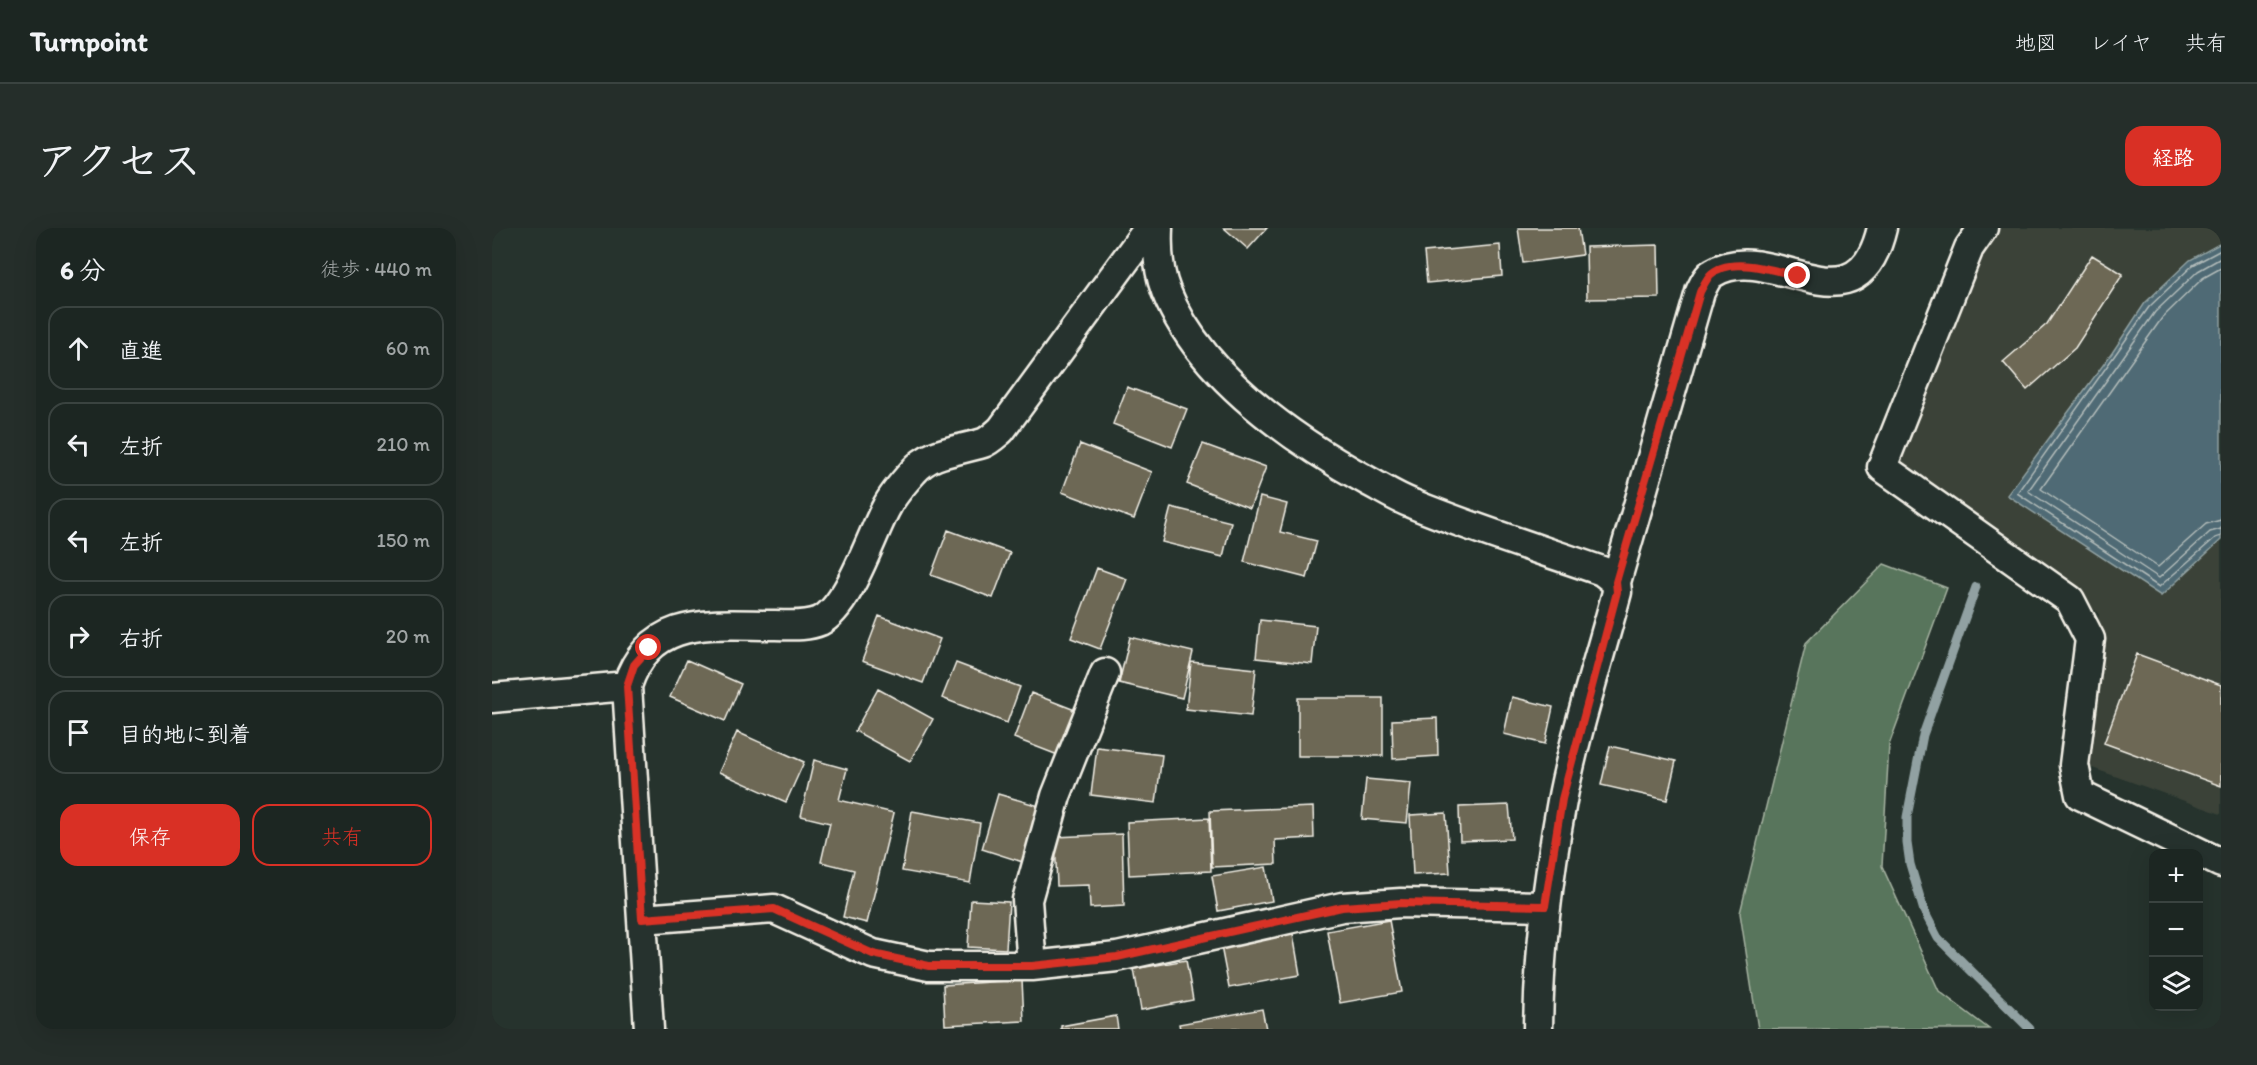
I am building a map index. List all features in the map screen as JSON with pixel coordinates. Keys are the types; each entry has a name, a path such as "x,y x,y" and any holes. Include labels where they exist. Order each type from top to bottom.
{"street":[{"path":"649,1029 627,686 634,665 649,648 674,630 700,624 801,625 820,620 842,600 887,505 915,469 939,453 985,442 1001,430 1149,228"},
{"path":"1158,228 1159,266 1166,291 1182,323 1202,352 1261,410 1325,457 1411,504 1602,571 1616,582"},
{"path":"1538,1029 1539,966 1545,906 1562,799 1617,592 1616,582 1700,292 1712,273 1730,267 1753,265 1823,282 1854,276 1871,261 1882,228"},
{"path":"1983,228 1969,248 1882,467 2070,600 2090,639 2074,765 2080,795 2221,863"},
{"path":"1032,966 1027,900 1056,796 1105,673"},
{"path":"492,698 627,686"},
{"path":"642,919 774,909 873,954 929,966 1032,966 1117,957 1342,907 1401,903 1545,906"}],"shaded area":[{"path":"1999,228 2221,228 2221,814 2084,765 2099,613 1896,468 1985,243"}],"green space":[{"path":"1884,564 1947,588 1889,745 1882,866 1939,991 1989,1029 1758,1029 1740,913 1806,643"}],"water":[{"path":"2221,243 2221,540 2161,596 2007,495 2112,353 2145,303 2190,260"}],"building":[{"path":"1224,228 1267,228 1248,249"},
{"path":"1518,228 1578,228 1582,255 1523,263"},
{"path":"1500,245 1502,276 1427,283 1424,252"},
{"path":"1658,245 1659,298 1587,299 1586,247"},
{"path":"2092,255 2123,274 2075,348 2027,390 2003,362 2047,324"},
{"path":"1127,387 1187,409 1172,447 1113,424"},
{"path":"1080,444 1152,472 1134,519 1062,492"},
{"path":"1203,444 1266,467 1250,508 1187,484"},
{"path":"1260,497 1287,504 1280,532 1317,541 1307,578 1244,562"},
{"path":"1171,507 1231,522 1223,557 1162,542"},
{"path":"948,530 1010,553 993,598 931,575"},
{"path":"1097,568 1127,579 1100,649 1071,638"},
{"path":"879,616 940,639 923,683 862,661"},
{"path":"1260,620 1316,626 1312,664 1256,658"},
{"path":"1130,637 1193,652 1182,698 1119,683"},
{"path":"2137,654 2221,685 2221,786 2104,743"},
{"path":"687,660 741,684 725,721 670,697"},
{"path":"1191,662 1256,669 1251,716 1186,709"},
{"path":"956,663 1020,687 1007,723 942,698"},
{"path":"878,689 933,719 910,761 855,731"},
{"path":"1031,693 1080,712 1063,757 1014,738"},
{"path":"1512,697 1553,707 1545,744 1504,734"},
{"path":"1298,698 1383,698 1383,756 1298,756"},
{"path":"1437,718 1438,756 1393,759 1392,720"},
{"path":"737,732 804,762 786,802 719,772"},
{"path":"1610,746 1676,761 1667,800 1601,785"},
{"path":"1097,747 1162,755 1156,803 1091,795"},
{"path":"814,760 847,769 839,800 894,813 867,923 843,917 854,870 821,862 830,823 801,816"},
{"path":"1366,779 1411,783 1407,823 1362,819"},
{"path":"998,794 1046,808 1029,864 982,849"},
{"path":"1509,805 1512,839 1460,841 1459,807"},
{"path":"1313,807 1314,838 1275,840 1276,864 1212,867 1210,811"},
{"path":"912,811 980,823 970,883 902,871"},
{"path":"1446,813 1450,873 1413,875 1410,815"},
{"path":"1209,818 1211,871 1129,875 1127,822"},
{"path":"1122,834 1124,906 1090,908 1089,885 1057,886 1055,837"},
{"path":"1266,867 1272,901 1218,911 1212,876"},
{"path":"971,900 1009,902 1006,949 968,947"},
{"path":"1389,920 1402,992 1340,1003 1327,931"},
{"path":"1292,928 1300,975 1229,988 1220,941"},
{"path":"1186,960 1193,1000 1141,1010 1134,969"},
{"path":"1022,980 1024,1021 945,1025 943,985"},
{"path":"1262,1009 1266,1029 1180,1029 1179,1024"},
{"path":"1116,1016 1118,1029 1061,1029 1061,1026"}],"waterway":[{"path":"1976,587 1923,735 1907,817 1907,843 1910,864 1924,911 1938,938 2030,1029"}],"route":[{"path":"649,648 634,665 627,686 642,919 748,909 774,909 873,954 929,966 1032,966 1117,957 1342,907 1401,903 1545,906 1562,799 1617,592 1616,582 1700,292 1712,273 1730,267 1753,265 1798,276"}]}
